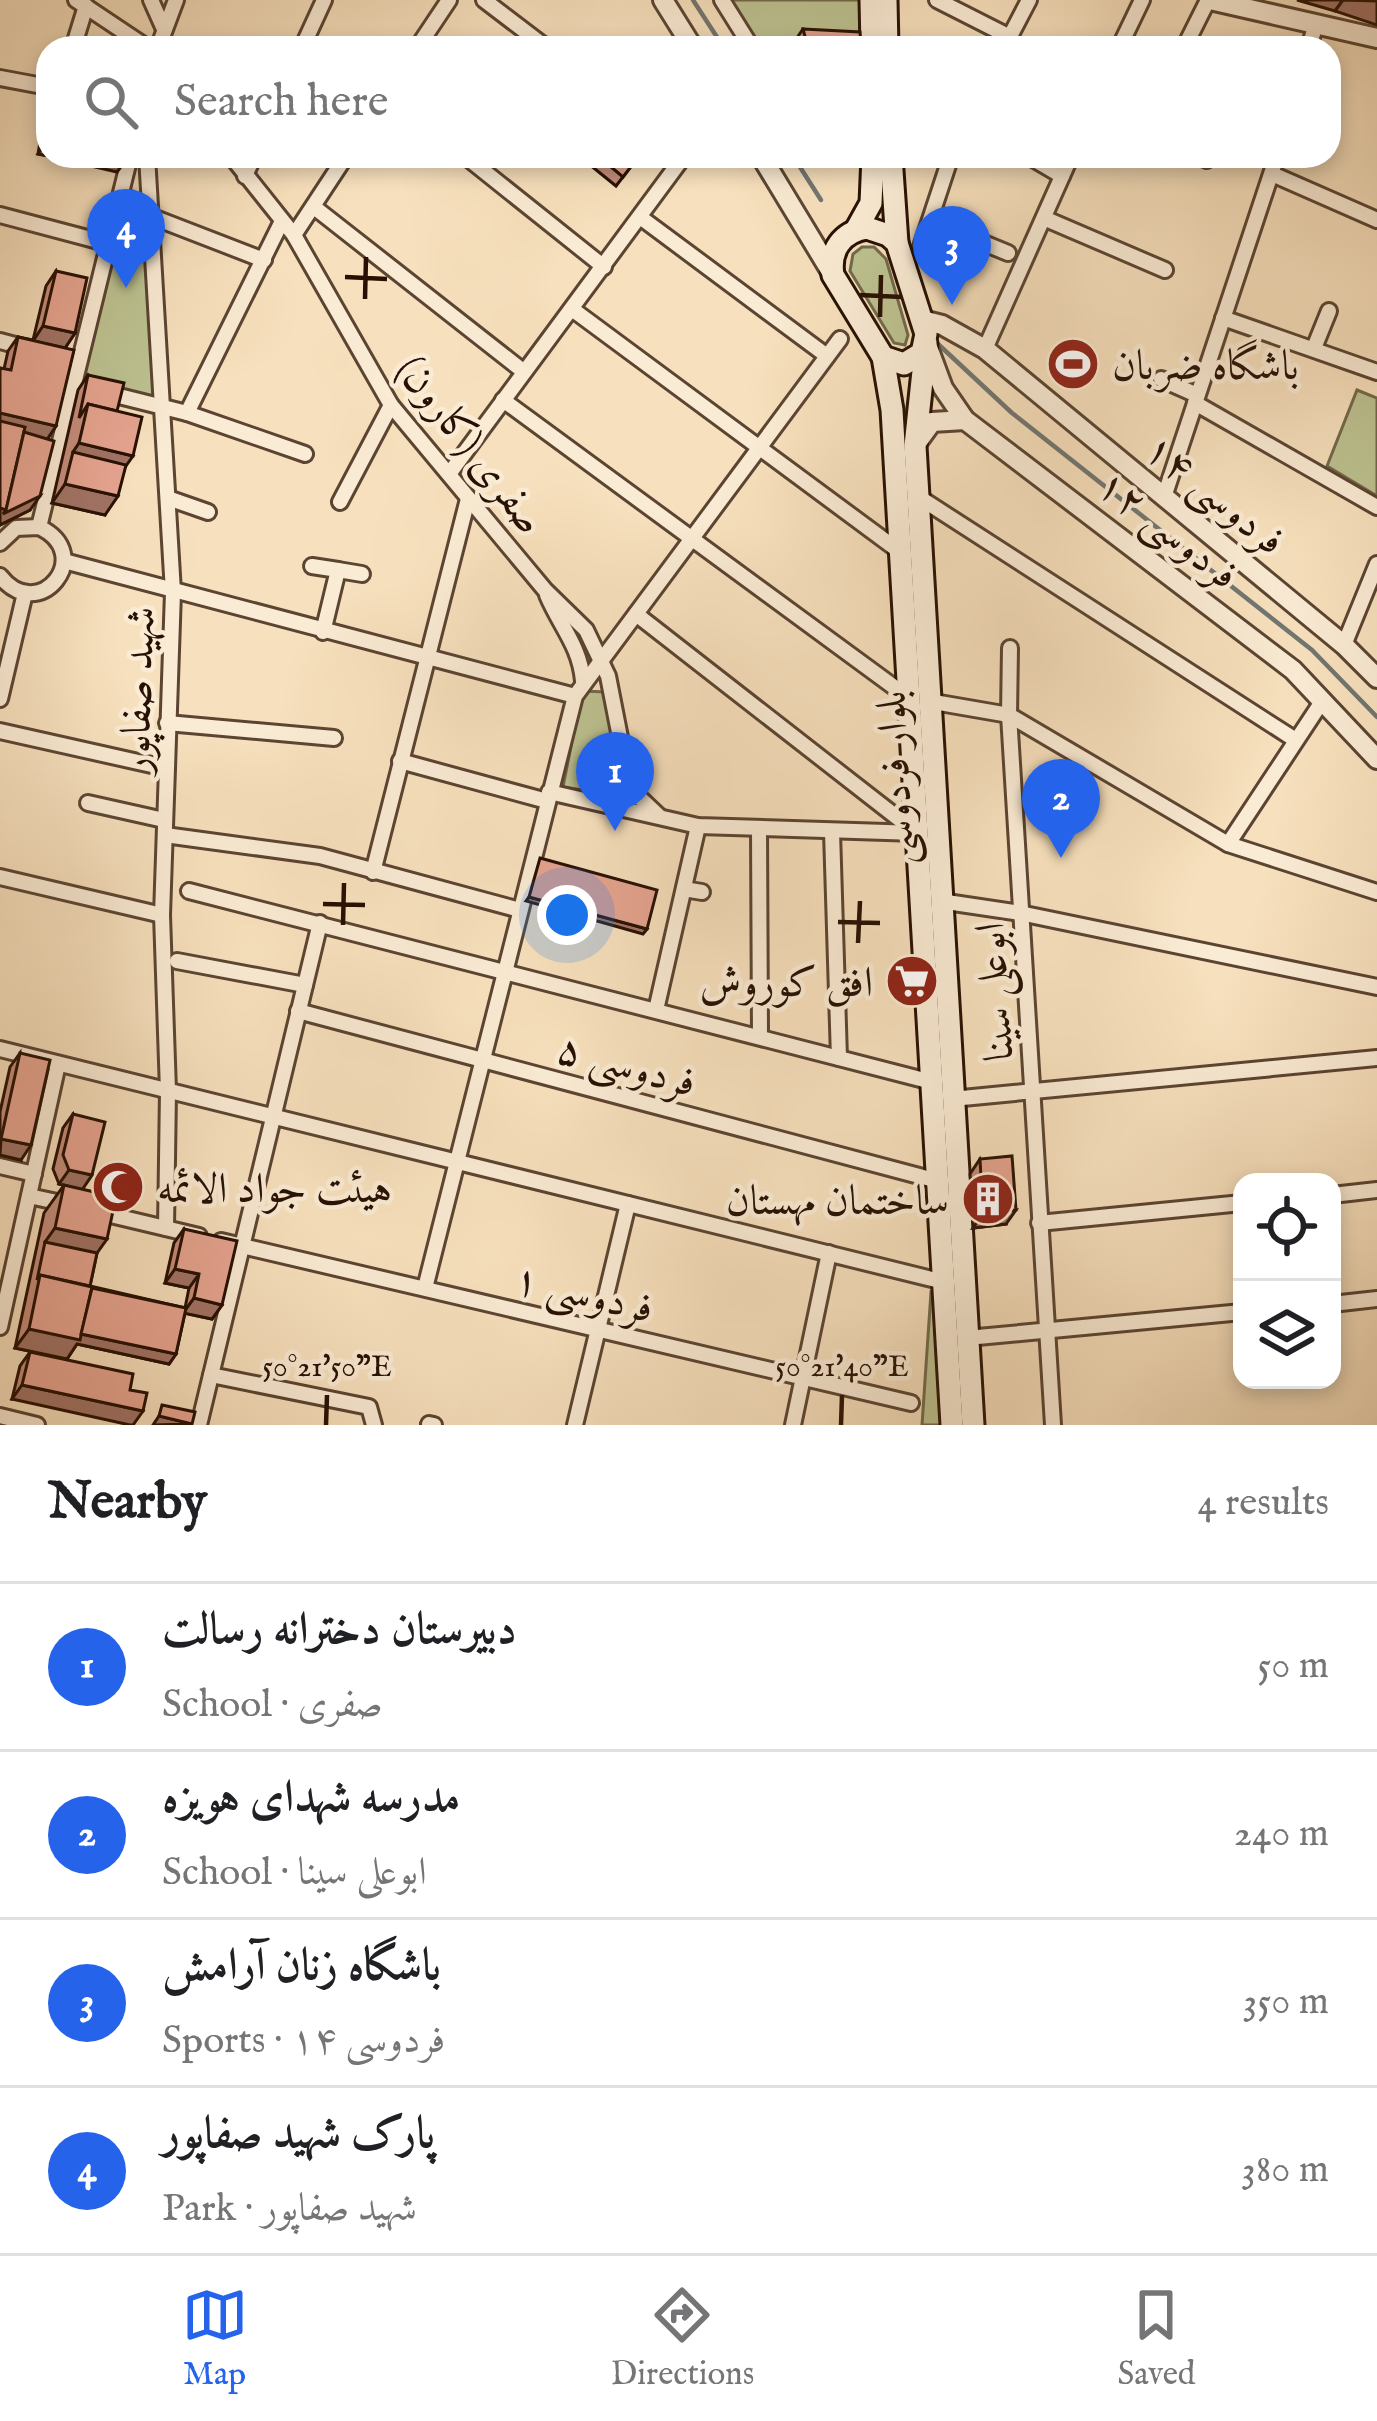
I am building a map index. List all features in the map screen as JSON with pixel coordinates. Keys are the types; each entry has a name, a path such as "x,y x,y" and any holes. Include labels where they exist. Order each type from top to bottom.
{"main road":[{"path":"871,0 872,36"},
{"path":"886,0 886,36"},
{"path":"872,168 871,203 833,253 833,275 883,357 892,363 914,361 924,331 897,242 892,168"},
{"path":"851,232 878,230 897,242"},
{"name":"بلوار فردوسی","path":"924,331 924,388 915,446 917,833 952,1425"},
{"name":"بلوار فردوسی","path":"883,357 892,410 898,551 940,901 973,1425"}],"street":[{"path":"151,0 163,27"},
{"path":"161,36 176,0"},
{"path":"308,36 324,0"},
{"path":"425,36 449,0"},
{"path":"484,0 531,36"},
{"path":"663,0 686,36"},
{"path":"722,0 744,36"},
{"path":"937,0 997,36"},
{"path":"1010,36 1029,0"},
{"path":"1125,36 1142,0"},
{"path":"1190,36 1209,0 1377,38"},
{"path":"76,36 81,3 130,36"},
{"path":"1312,36 1316,23"},
{"path":"0,79 36,85"},
{"path":"39,527 127,168"},
{"name":"شهید صفاپور","path":"148,168 173,592 162,915 168,1090 166,1228"},
{"name":"صفری (کارون)","path":"239,168 294,235 391,405 545,590"},
{"path":"245,176 249,168"},
{"path":"294,235 338,168"},
{"path":"480,168 604,267"},
{"path":"449,474 675,168"},
{"path":"769,168 833,275"},
{"path":"921,247 947,168"},
{"path":"1048,168 1062,176"},
{"path":"985,349 1066,168"},
{"path":"1164,496 1274,168"},
{"path":"1272,174 1377,220"},
{"path":"314,207 523,371"},
{"path":"0,215 106,243"},
{"path":"150,216 264,260"},
{"path":"640,217 827,356"},
{"path":"1046,219 1166,270"},
{"path":"188,413 282,221"},
{"path":"930,221 1008,253"},
{"path":"812,236 851,232"},
{"path":"572,309 898,551"},
{"path":"1314,348 1329,311"},
{"path":"1222,318 1377,372"},
{"name":"فردوسی ۱۴","path":"924,331 942,325 985,349 1344,645 1377,678"},
{"path":"924,331 943,388 965,420"},
{"path":"425,1288 574,696 840,339"},
{"path":"0,341 39,351"},
{"path":"58,356 78,362"},
{"path":"1161,379 1377,508"},
{"path":"87,388 188,413 305,454"},
{"path":"503,400 918,699 1009,715 1228,844 1377,892"},
{"path":"340,502 391,405"},
{"path":"915,446 932,422 965,420"},
{"name":"فردوسی ۱۲","path":"965,420 1293,670 1377,759"},
{"path":"38,448 56,452"},
{"path":"917,496 1294,739"},
{"path":"168,498 208,512"},
{"path":"374,872 468,499"},
{"path":"0,543 16,528 39,527 59,542 64,561 54,584 38,593 9,586 0,576"},
{"path":"64,561 574,696"},
{"path":"1344,645 1377,564"},
{"path":"312,566 362,574"},
{"path":"323,632 338,570"},
{"path":"545,590 578,620 602,659 616,729 636,790 659,816"},
{"path":"545,590 576,646 583,681"},
{"path":"0,699 25,593"},
{"path":"636,614 917,833"},
{"path":"0,622 17,627"},
{"name":"ابوعلی سینا","path":"1010,648 1009,715 1053,1425"},
{"path":"1228,844 1323,700"},
{"path":"167,723 334,738"},
{"path":"0,731 165,768"},
{"path":"400,761 548,797 620,807 698,826 917,833"},
{"path":"620,807 636,790"},
{"path":"88,803 164,827 320,856 520,910"},
{"path":"656,1010 698,826"},
{"path":"758,830 760,1037"},
{"path":"832,832 839,1058"},
{"path":"0,877 162,915"},
{"path":"684,889 702,892"},
{"path":"189,891 932,1082"},
{"path":"940,901 1020,913 1377,987"},
{"path":"199,1425 320,923"},
{"path":"177,961 304,985"},
{"name":"فردوسی ۵","path":"298,1011 938,1181"},
{"path":"0,1049 944,1282"},
{"path":"952,1099 1377,1058"},
{"path":"0,1327 4,1289 58,1064"},
{"path":"0,1166 34,1174"},
{"path":"1341,1194 1377,1190"},
{"name":"فردوسی ۱","path":"29,1196 911,1403"},
{"path":"575,1425 628,1204"},
{"path":"1039,1222 1233,1204"},
{"path":"793,1425 829,1253"},
{"path":"1341,1303 1377,1299"},
{"path":"967,1338 1233,1313"},
{"path":"211,1375 369,1407 374,1425"},
{"path":"0,1416 37,1425"}],"green space":[{"path":"730,0 863,0 864,36 752,36"},
{"path":"128,189 142,195 154,400 81,381"},
{"path":"862,247 874,247 886,259 908,335 905,345 894,343 850,271 853,254"},
{"path":"1357,390 1377,398 1377,496 1327,466"},
{"path":"582,691 606,692 622,796 563,787"},
{"path":"931,1292 939,1294 942,1425 922,1425"}],"building":[{"path":"803,29 860,32 860,36 805,36"},
{"path":"56,271 87,278 75,333 43,326"},
{"path":"18,337 74,350 56,426 0,413 0,368 11,370"},
{"path":"88,375 124,383 117,411 88,404 79,418"},
{"path":"88,404 142,417 133,456 79,443"},
{"path":"0,421 25,427 6,510 0,508"},
{"path":"24,432 54,441 40,496 3,514 6,510"},
{"path":"73,452 126,465 118,496 65,484"},
{"path":"540,858 657,890 647,929 529,897"},
{"path":"20,1053 50,1060 31,1145 1,1139"},
{"path":"73,1114 105,1122 92,1175 69,1170 63,1155"},
{"path":"1012,1156 1016,1210 983,1213 980,1159"},
{"path":"64,1185 116,1197 107,1239 55,1228"},
{"path":"184,1229 237,1241 222,1305 194,1298 199,1274 175,1269"},
{"path":"45,1242 97,1253 90,1286 40,1275 37,1280"},
{"path":"40,1275 92,1287 80,1340 29,1329"},
{"path":"92,1288 186,1308 176,1354 81,1334"},
{"path":"30,1352 133,1374 130,1390 147,1393 143,1411 22,1385"},
{"path":"162,1405 195,1412 192,1424 159,1416"}],"waterway":[{"path":"693,0 716,36"},
{"path":"801,168 821,200"},
{"path":"938,344 1012,413 1312,650 1377,717"}],"place":[{"name":"پارک شهید صفاپور","path":"126,288"},
{"name":"باشگاه زنان آرامش","path":"952,305"},
{"name":"باشگاه ضربان","path":"1073,364"},
{"name":"دبیرستان دخترانه رسالت","path":"615,831"},
{"name":"مدرسه شهدای هویزه","path":"1061,858"},
{"name":"افق کوروش","path":"912,981"},
{"name":"هیئت جواد الائمه","path":"118,1187"},
{"name":"ساختمان مهستان","path":"988,1199"}]}
